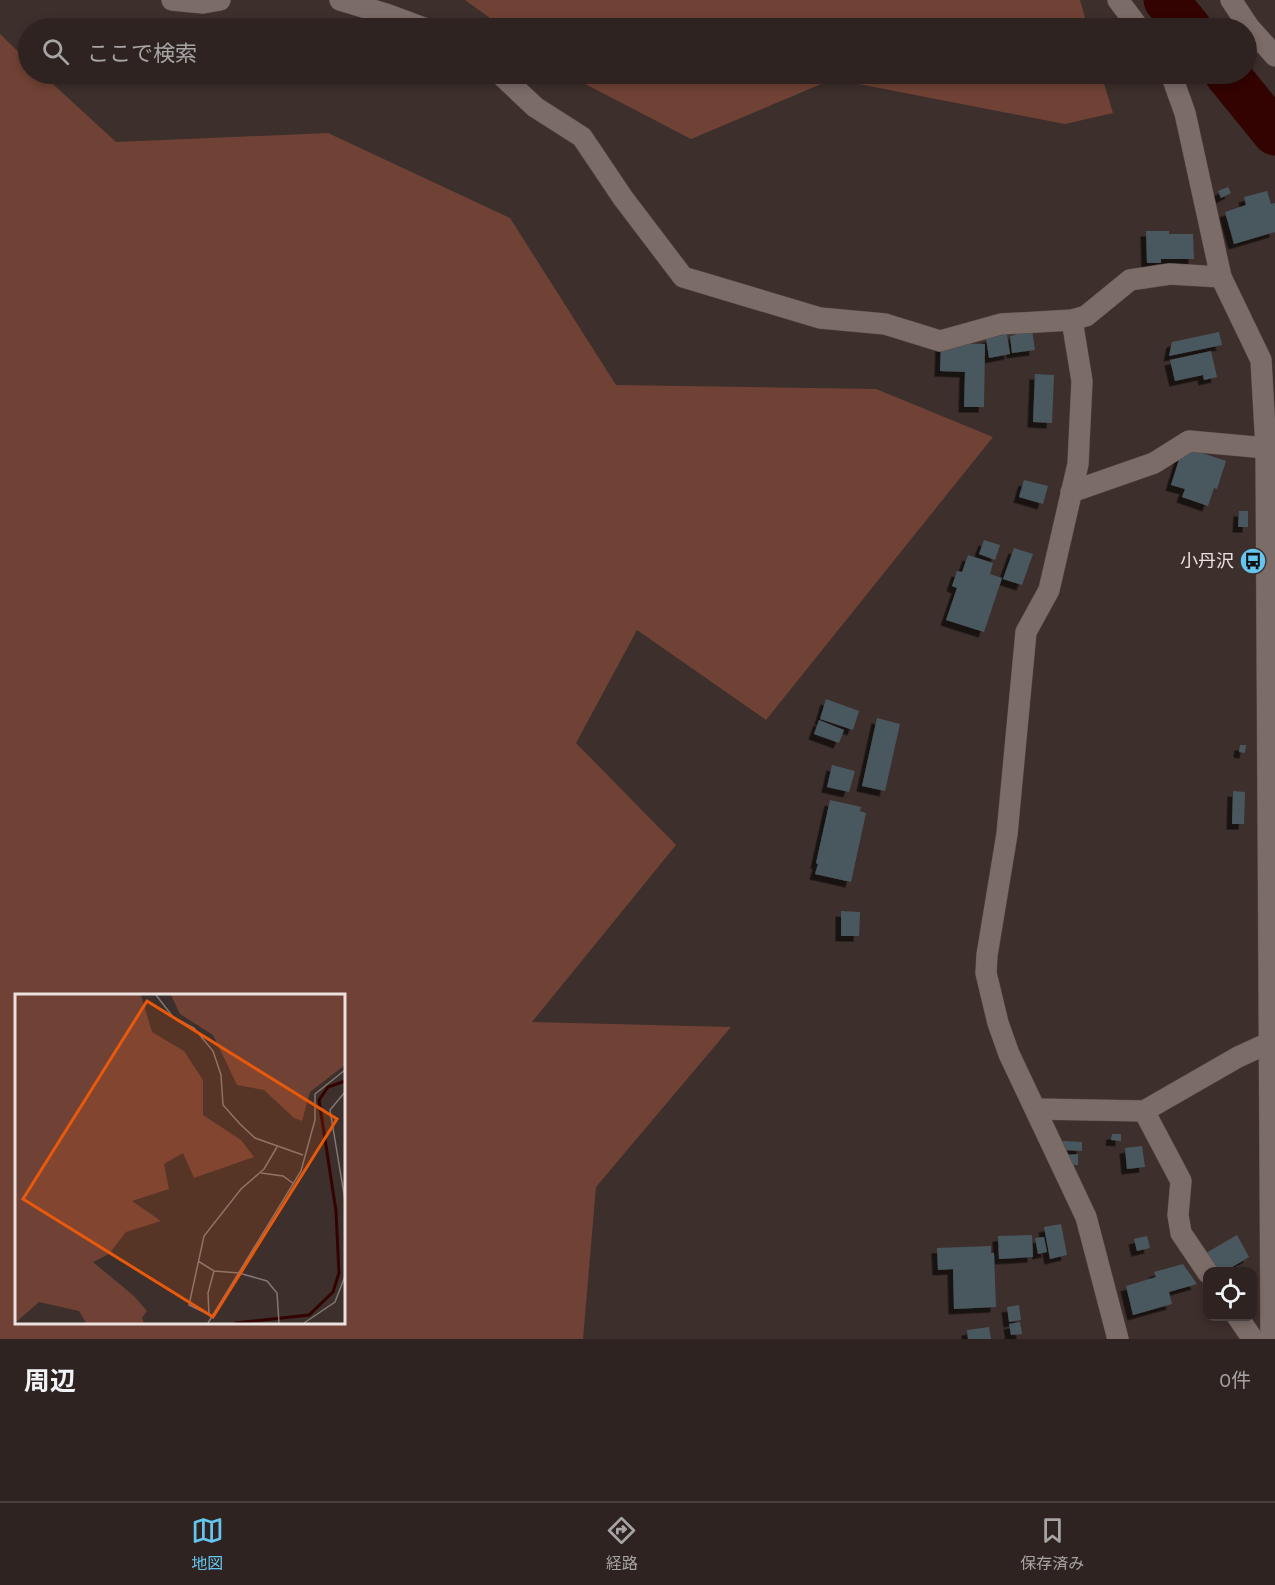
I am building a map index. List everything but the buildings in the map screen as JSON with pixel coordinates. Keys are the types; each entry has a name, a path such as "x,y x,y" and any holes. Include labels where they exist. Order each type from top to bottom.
{"street":[{"path":"172,0 203,3 220,0"},
{"path":"340,0 397,18"},
{"path":"1118,0 1132,18"},
{"path":"1231,0 1243,18"},
{"path":"1257,36 1275,56"},
{"path":"511,84 535,107 582,137 623,198 682,277 820,318 885,324 940,341 1001,324 1072,320 1086,316 1130,280 1170,274 1221,277"},
{"path":"1175,84 1185,113 1221,277 1261,360 1266,448 1272,1042 1261,1338"},
{"path":"1072,320 1082,381 1078,464 1048,590 1026,632 1007,834 986,973 998,1023 1009,1054 1086,1216 1118,1339"},
{"path":"1071,492 1154,463 1189,441 1266,448"},
{"path":"1036,1110 1144,1111 1238,1057 1272,1042"},
{"path":"1144,1111 1181,1181 1178,1215 1181,1233 1204,1267"},
{"path":"1242,1321 1261,1338"}],"shaded area":[{"path":"465,0 1080,0 1085,18 490,18"},
{"path":"0,34 18,51 18,84 53,84 116,142 328,133 510,218 616,385 876,389 993,437 766,720 637,630 576,743 676,845 532,1022 731,1027 596,1187 583,1339 0,1339"},
{"path":"585,84 821,84 691,139"},
{"path":"859,84 1104,84 1113,113 1065,124"}],"waterway":[{"path":"1166,0 1181,18"},
{"path":"1235,84 1275,133"}],"place":[{"name":"小丹沢","path":"1253,561"}]}
